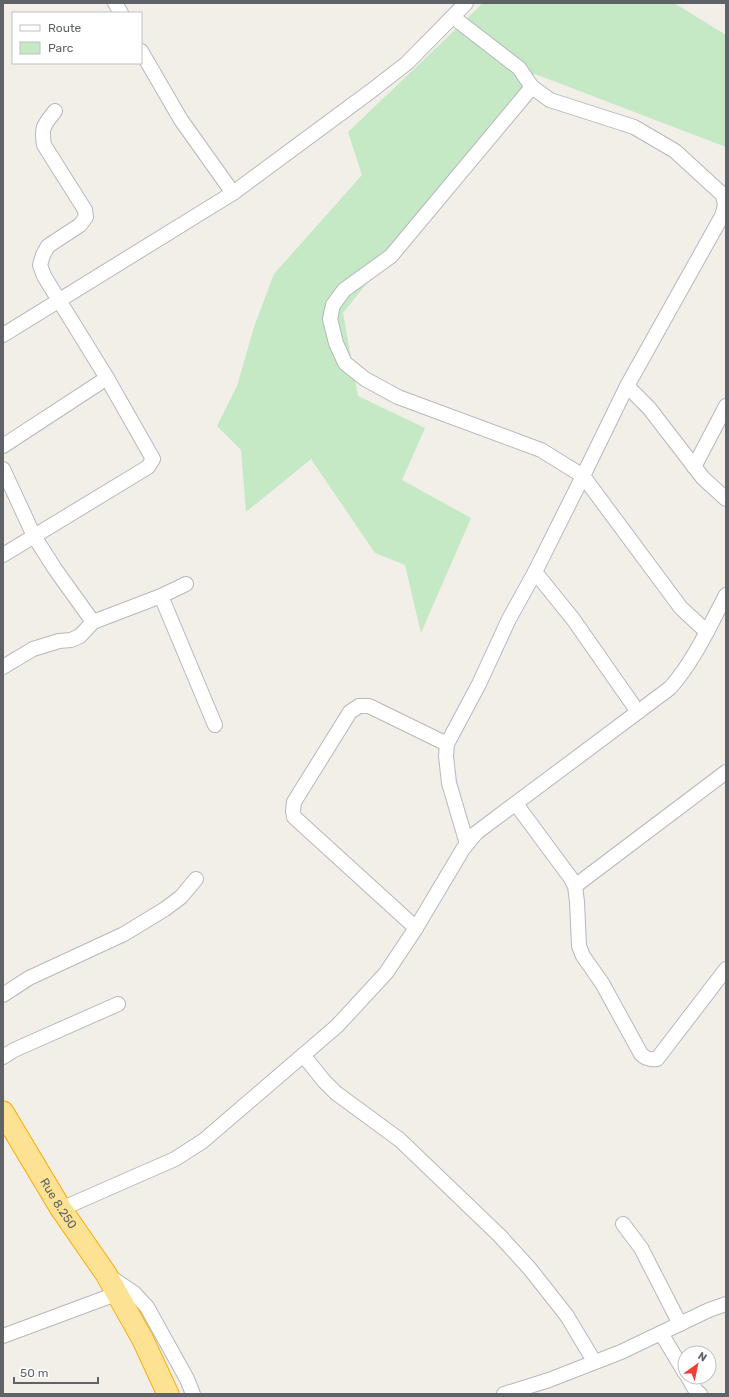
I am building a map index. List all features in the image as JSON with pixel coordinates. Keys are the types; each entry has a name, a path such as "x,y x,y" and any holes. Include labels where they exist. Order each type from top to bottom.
{"highway":[{"name":"Rue 8.250","path":"3,1112 61,1209 106,1274 142,1340 168,1394"}],"street":[{"path":"115,3 120,12"},
{"path":"3,335 233,193 407,63 466,3"},
{"path":"453,17 519,68 532,87 550,100 634,127 675,151 723,195 725,205 722,216 627,386 535,572 509,619 479,684 447,744 446,756 449,783 467,844"},
{"path":"142,53 181,120 233,193"},
{"path":"532,87 391,256 344,290 333,304 330,319 336,343 345,362 365,379 398,397 541,450 583,476 681,608 707,632"},
{"path":"3,555 148,467 153,459 107,378 44,276 40,265 48,246 80,225 86,217 86,210 44,145 42,132 54,111"},
{"path":"3,446 107,378"},
{"path":"627,386 649,408 703,478 726,499"},
{"path":"694,467 726,406"},
{"path":"3,469 34,536 54,569 93,622"},
{"path":"535,572 573,619 638,712"},
{"path":"3,667 33,649 80,636 93,622 161,596 186,584"},
{"path":"61,1209 175,1159 203,1141 337,1026 363,1000 386,973 416,928 467,844 476,833 670,688 682,675 726,595"},
{"path":"161,596 215,725"},
{"path":"416,928 294,817 292,811 294,802 350,712 360,706 368,706 447,744"},
{"path":"575,886 726,772"},
{"path":"516,804 570,876 575,886 579,946 583,956 602,983 640,1054 646,1059 657,1059 726,970"},
{"path":"3,995 29,978 124,934 165,909 181,897 196,879"},
{"path":"3,1057 14,1050 118,1004"},
{"path":"304,1055 324,1081 336,1093 400,1140 500,1236 530,1269 567,1316 594,1361"},
{"path":"623,1224 641,1248 680,1324"},
{"path":"106,1274 134,1293 147,1307 187,1379 193,1394"},
{"path":"3,1336 116,1294"},
{"path":"504,1394 549,1380 594,1361 621,1352 709,1310 726,1304"},
{"path":"661,1333 677,1359"},
{"path":"693,1385 700,1394"}],"green space":[{"path":"480,3 674,3 726,35 726,147 535,74 343,313 358,396 425,428 402,480 471,518 421,633 405,565 375,553 311,459 246,512 241,450 217,426 237,386 254,327 274,274 362,175 348,132 481,5"}]}
